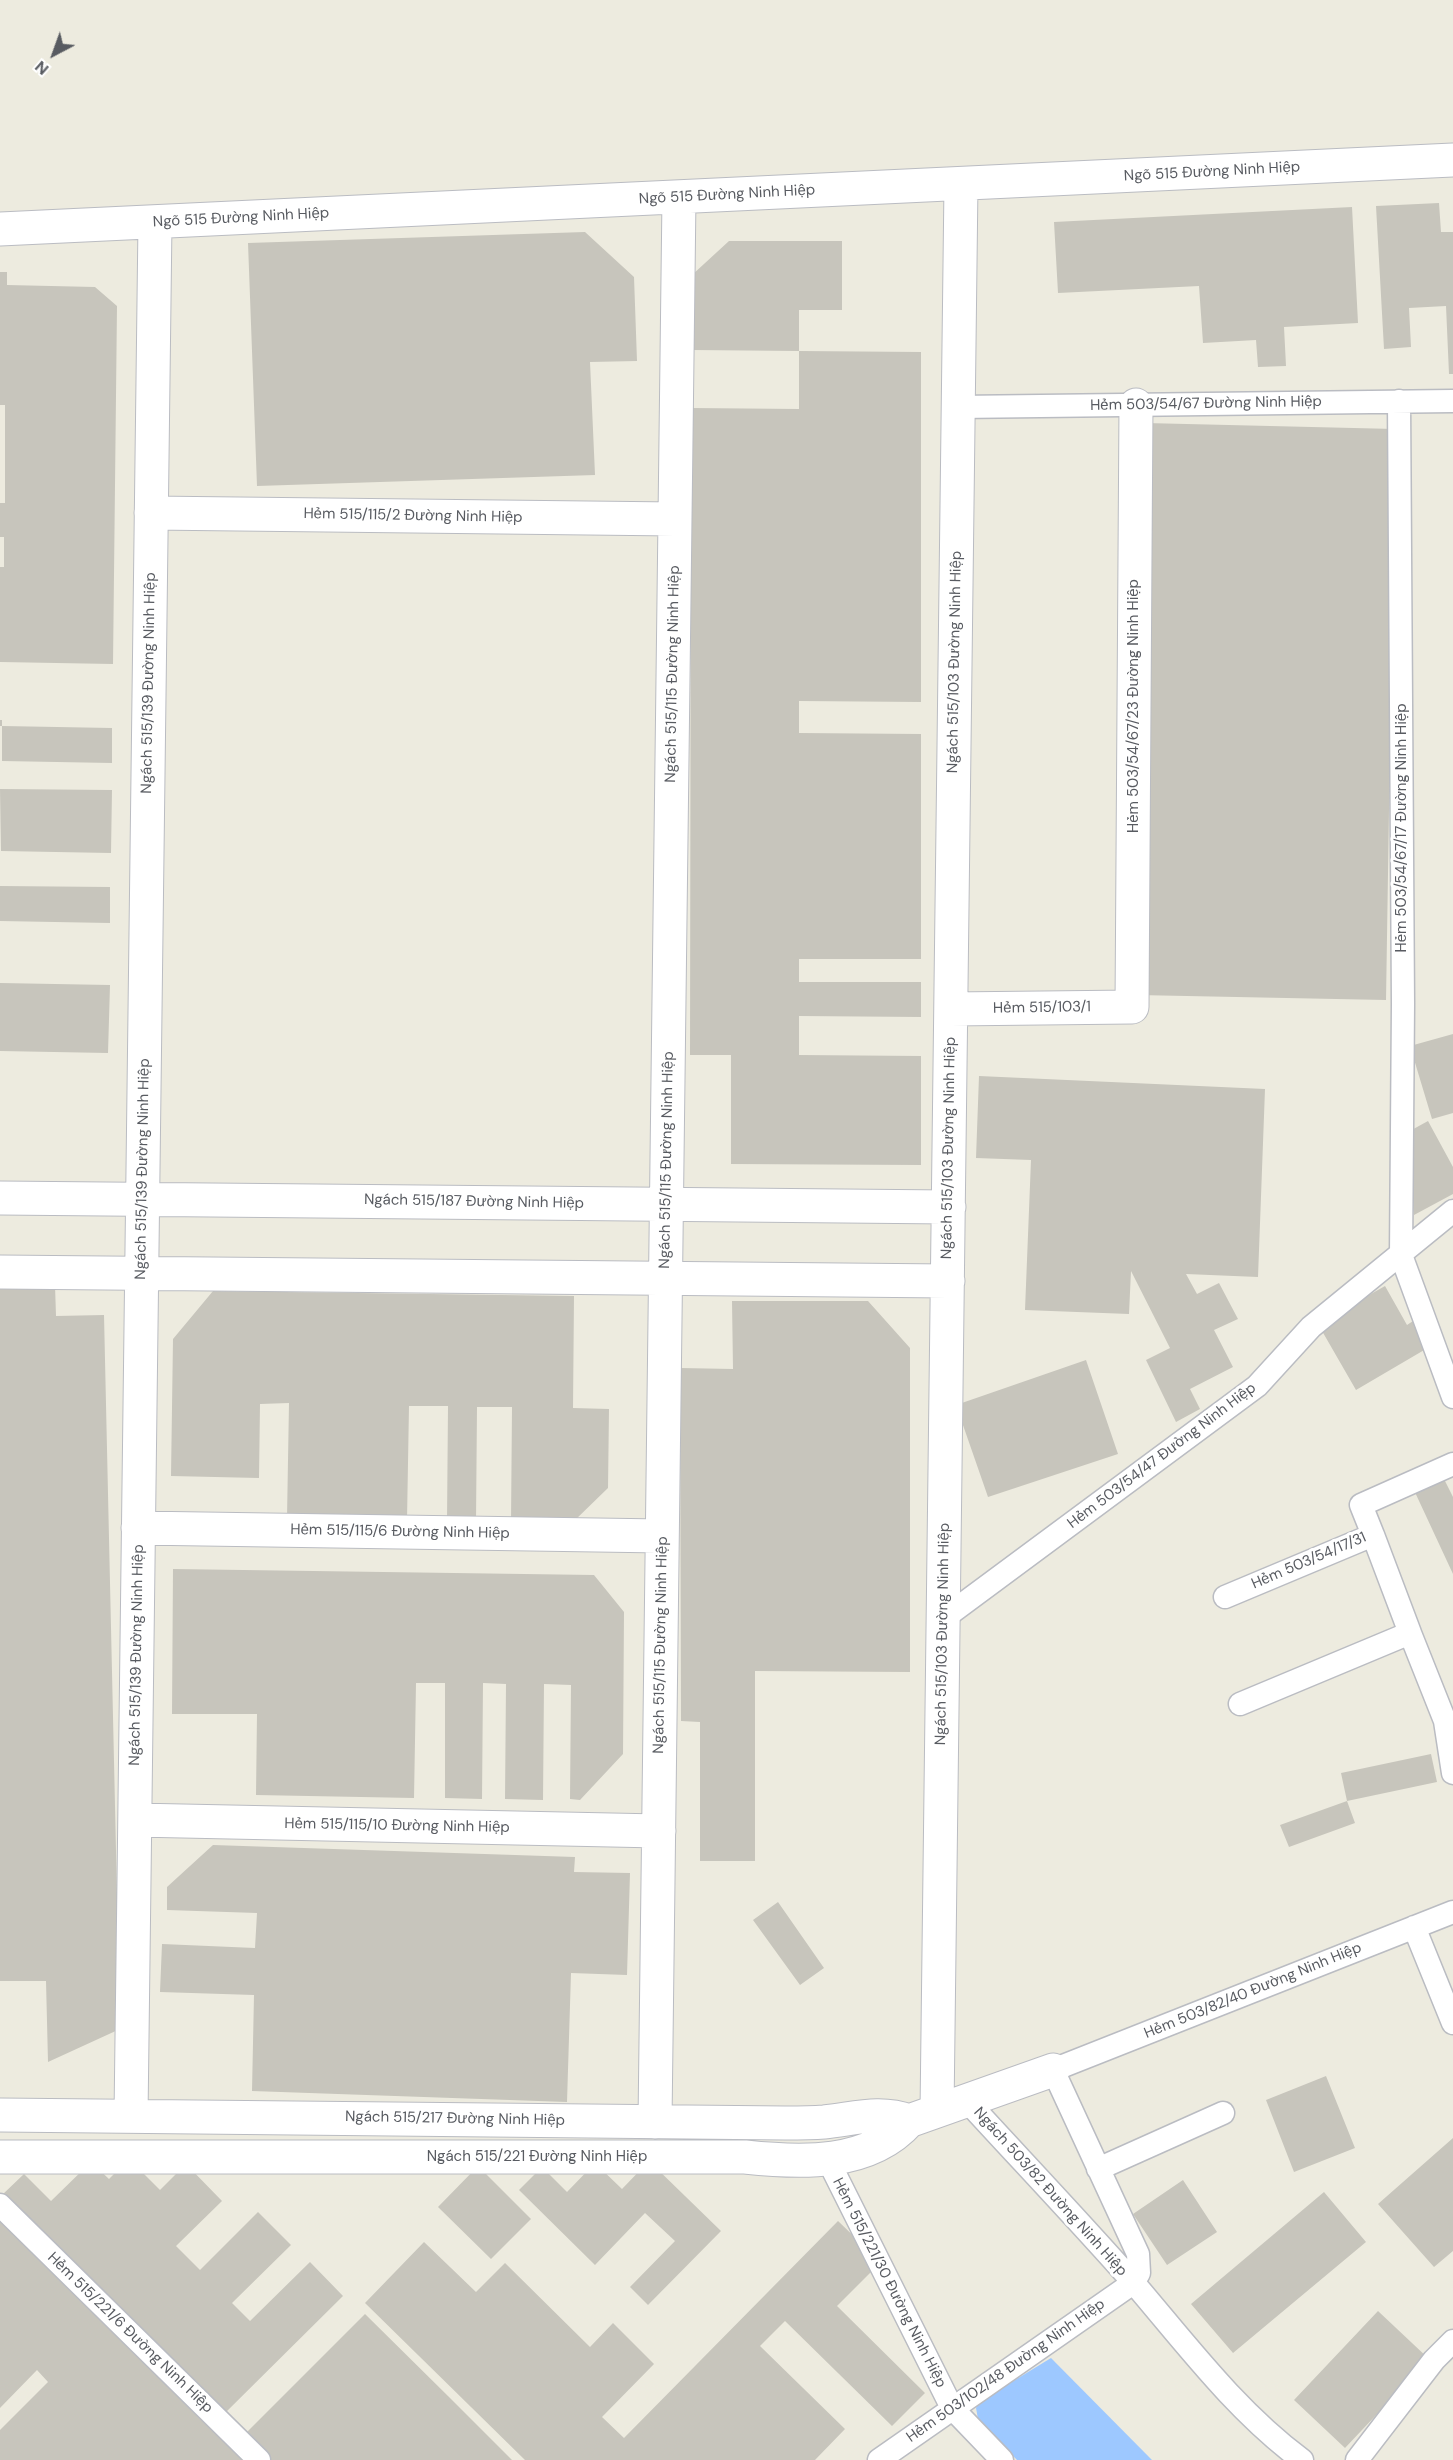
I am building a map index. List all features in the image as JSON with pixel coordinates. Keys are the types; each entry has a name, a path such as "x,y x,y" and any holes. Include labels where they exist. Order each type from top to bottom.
{"street":[{"name":"Ngõ 515 Đường Ninh Hiệp","path":"0,229 1453,160"},
{"name":"Ngách 515/103 Đường Ninh Hiệp","path":"923,2116 944,1618 961,184"},
{"name":"Ngách 515/115 Đường Ninh Hiệp","path":"655,2122 679,197"},
{"name":"Ngách 515/139 Đường Ninh Hiệp","path":"131,2116 155,222"},
{"name":"Hẻm 503/54/67/23 Đường Ninh Hiệp","path":"1132,1007 1137,405"},
{"name":"Hẻm 515/115/2 Đường Ninh Hiệp","path":"151,513 675,519"},
{"name":"Hẻm 515/103/1","path":"951,1009 1132,1007"},
{"name":"Ngách 515/187 Đường Ninh Hiệp","path":"0,1198 949,1207"},
{"path":"0,1272 948,1281"},
{"name":"Hẻm 515/115/6 Đường Ninh Hiệp","path":"138,1528 662,1536"},
{"name":"Hẻm 515/115/10 Đường Ninh Hiệp","path":"135,1820 658,1831"},
{"name":"Ngách 515/221 Đường Ninh Hiệp","path":"0,2157 745,2157 793,2161 866,2152 923,2116 1053,2070"},
{"name":"Ngách 515/217 Đường Ninh Hiệp","path":"0,2115 655,2122 824,2122 878,2114 923,2116"}],"lane":[{"name":"Hẻm 503/54/67/17 Đường Ninh Hiệp","path":"1399,401 1403,993 1401,1255"},
{"name":"Hẻm 503/54/67 Đường Ninh Hiệp","path":"958,407 1453,401"},
{"name":"Hẻm 503/54/47 Đường Ninh Hiệp","path":"944,1618 1257,1386 1311,1327 1453,1211"},
{"path":"1401,1255 1453,1397"},
{"name":"Hẻm 503/54/17/31","path":"1225,1597 1373,1535 1361,1505 1453,1464"},
{"path":"1373,1535 1445,1721 1453,1773"},
{"path":"1240,1704 1410,1633"},
{"name":"Hẻm 503/82/40 Đường Ninh Hiệp","path":"1053,2070 1453,1912"},
{"path":"1414,1927 1453,2023"},
{"name":"Ngách 503/82 Đường Ninh Hiệp","path":"1053,2070 1138,2254 1139,2273 1133,2283"},
{"name":"Ngách 503/82 Đường Ninh Hiệp","path":"967,2101 1133,2283 1203,2366 1278,2443 1302,2460"},
{"path":"1098,2169 1224,2114"},
{"name":"Hẻm 515/221/30 Đường Ninh Hiệp","path":"827,2158 952,2408 1002,2460"},
{"name":"Hẻm 515/221/6 Đường Ninh Hiệp","path":"0,2205 259,2460"},
{"name":"Hẻm 503/102/48 Đường Ninh Hiệp","path":"879,2460 1133,2283"},
{"path":"1357,2460 1434,2360 1453,2341"}],"water":[{"path":"1051,2358 1152,2460 1017,2460 978,2419 976,2408 979,2402"}],"building":[{"path":"1439,203 1441,232 1453,232 1453,374 1449,374 1446,306 1409,308 1411,347 1384,349 1376,206"},
{"path":"1352,207 1358,323 1284,327 1286,366 1258,367 1256,340 1203,343 1199,286 1058,293 1054,222"},
{"path":"585,232 634,277 637,361 590,362 595,475 257,486 248,243"},
{"path":"729,241 842,241 842,310 799,310 799,351 692,350 692,275"},
{"path":"0,272 7,272 7,285 95,287 117,306 113,664 0,662 0,567 4,567 4,537 0,537 0,503 5,503 5,405 0,405"},
{"path":"799,351 921,352 921,702 799,701 799,733 921,734 921,959 799,959 799,982 921,982 921,1017 799,1016 799,1055 921,1056 921,1165 731,1164 731,1055 690,1055 691,408 799,409"},
{"path":"1145,423 1395,429 1386,1000 1137,995"},
{"path":"2,726 112,728 112,763 2,761"},
{"path":"0,789 112,790 111,853 1,851"},
{"path":"0,886 110,887 110,923 0,921"},
{"path":"0,983 110,985 108,1053 0,1051"},
{"path":"1453,1034 1453,1113 1432,1119 1410,1046"},
{"path":"979,1076 1265,1089 1258,1277 1186,1274 1197,1294 1219,1283 1238,1319 1214,1330 1233,1367 1190,1389 1200,1409 1176,1422 1146,1360 1170,1348 1131,1271 1129,1314 1025,1310 1031,1160 976,1158"},
{"path":"1428,1121 1453,1167 1453,1194 1414,1215 1408,1132"},
{"path":"55,1285 56,1316 104,1315 120,2029 48,2062 46,1981 0,1981 0,1286"},
{"path":"1385,1286 1407,1325 1416,1319 1431,1346 1356,1390 1318,1324"},
{"path":"213,1291 574,1296 573,1408 609,1409 608,1488 572,1523 511,1522 512,1407 477,1407 476,1521 447,1521 448,1406 409,1406 407,1520 287,1518 289,1403 260,1404 259,1478 171,1476 173,1339"},
{"path":"732,1301 868,1301 910,1348 910,1672 755,1671 755,1861 700,1861 700,1722 681,1721 680,1368 733,1369"},
{"path":"1086,1360 1118,1454 988,1497 956,1405"},
{"path":"1442,1475 1453,1497 1453,1574 1413,1488"},
{"path":"173,1569 594,1575 624,1612 623,1754 580,1800 570,1799 571,1685 544,1684 543,1800 505,1799 506,1684 483,1683 482,1799 445,1798 445,1683 416,1683 414,1798 256,1795 257,1714 172,1714"},
{"path":"1431,1754 1437,1782 1347,1801 1341,1773"},
{"path":"1347,1801 1355,1823 1289,1847 1280,1825"},
{"path":"213,1845 575,1857 574,1872 630,1873 627,1975 571,1973 567,2102 252,2091 254,1995 160,1992 162,1944 255,1948 257,1913 167,1910 167,1887"},
{"path":"778,1902 824,1968 800,1985 753,1920"},
{"path":"1326,2076 1355,2148 1294,2172 1266,2100"},
{"path":"1453,2138 1453,2251 1434,2267 1378,2204"},
{"path":"129,2159 160,2190 186,2164 222,2201 176,2246 200,2270 258,2212 291,2245 232,2303 250,2321 310,2262 343,2296 222,2416 2,2195 24,2174 51,2201 91,2162 109,2179"},
{"path":"649,2161 721,2231 648,2305 630,2287 675,2241 645,2213 595,2265 519,2190 542,2167 567,2192 595,2163 622,2189"},
{"path":"478,2166 531,2219 491,2259 438,2207"},
{"path":"1183,2180 1217,2232 1167,2265 1133,2214"},
{"path":"1324,2192 1366,2242 1233,2353 1191,2304"},
{"path":"0,2208 252,2460 0,2460 0,2430 48,2382 37,2370 0,2408"},
{"path":"838,2221 866,2248 875,2268 837,2306 925,2393 892,2426 785,2321 760,2346 845,2429 815,2460 525,2460 365,2303 424,2242 476,2292 505,2263 590,2347 613,2323 654,2364 602,2417 624,2438"},
{"path":"1378,2311 1429,2359 1345,2448 1294,2400"},
{"path":"365,2314 512,2460 265,2460 242,2437"}]}
